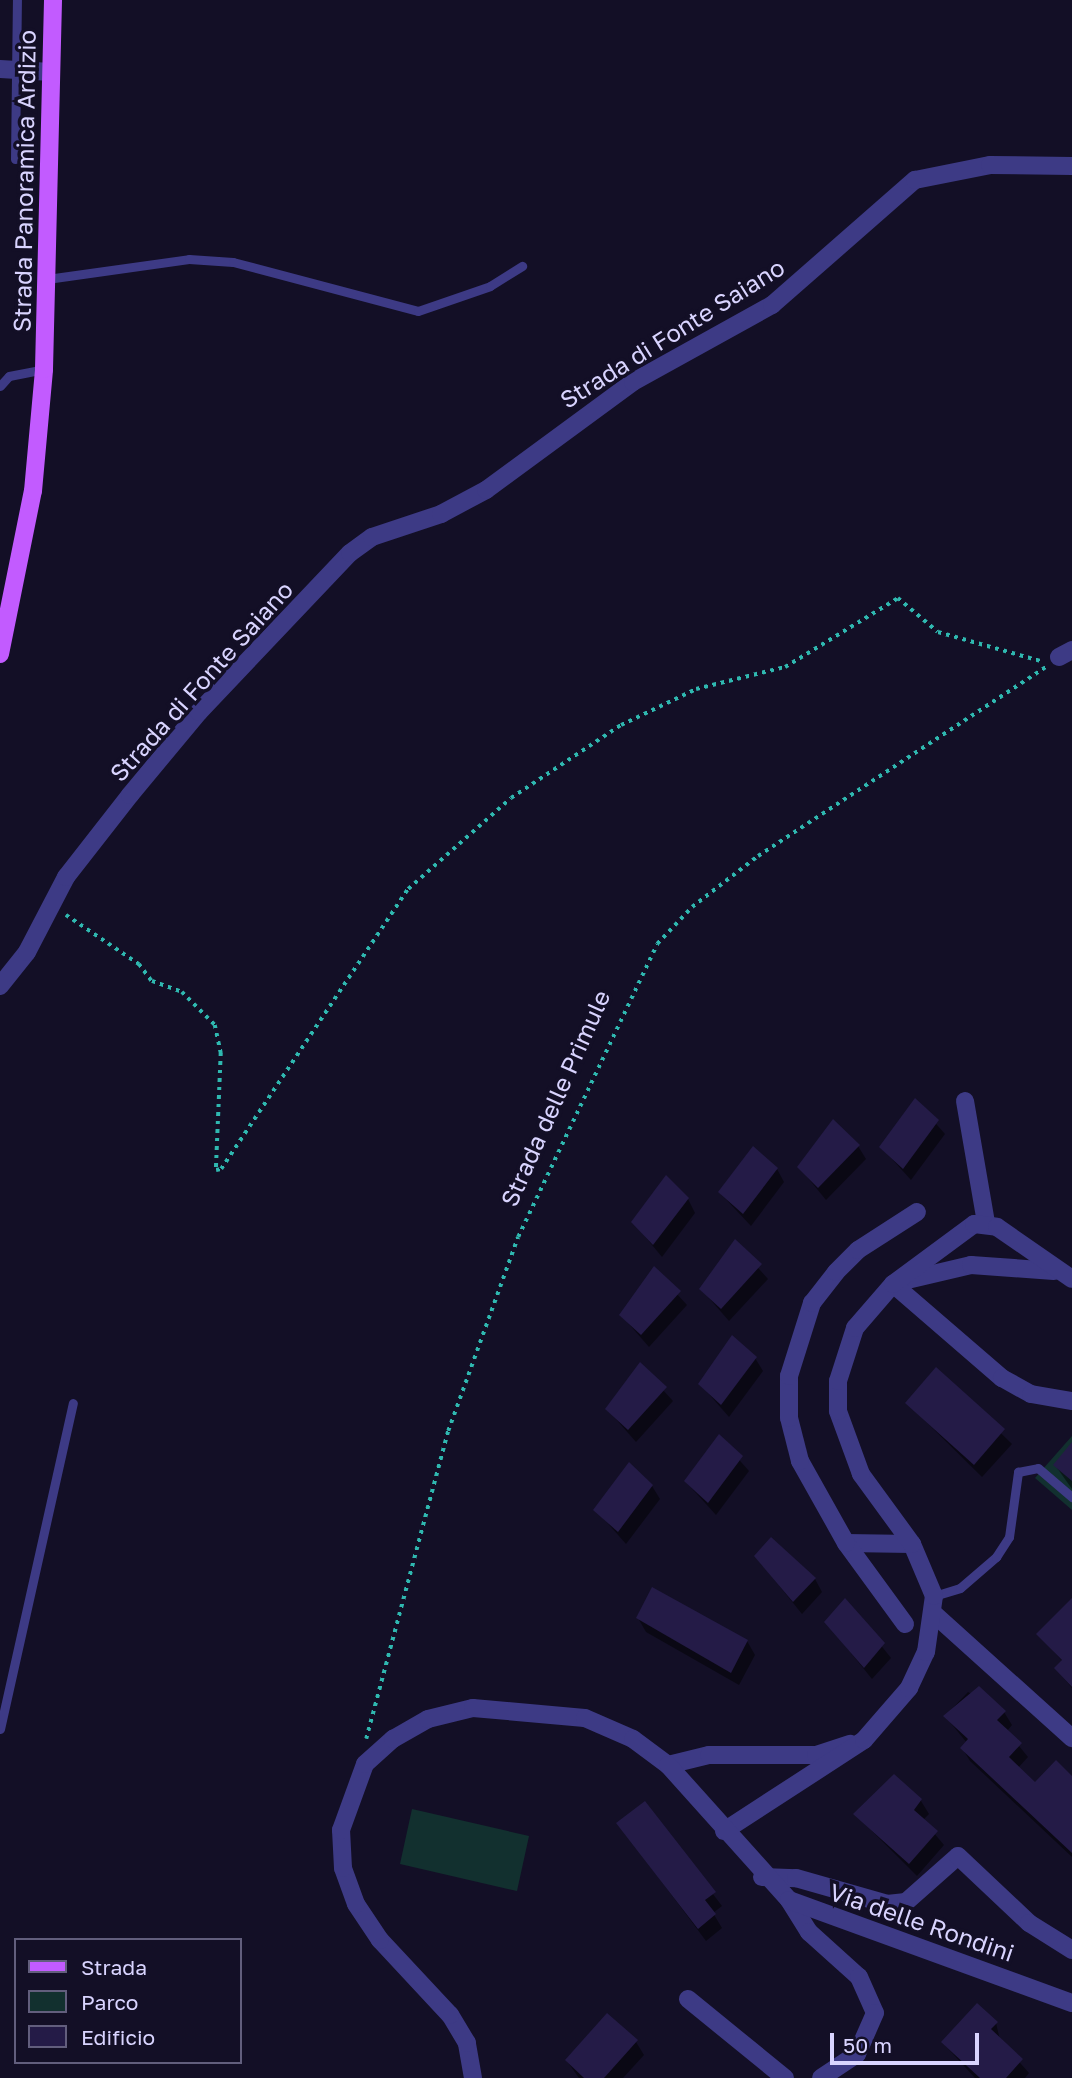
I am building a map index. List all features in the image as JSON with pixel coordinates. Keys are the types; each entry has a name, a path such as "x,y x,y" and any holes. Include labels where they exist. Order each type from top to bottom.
{"main road":[{"name":"Strada Panoramica Ardizio","path":"0,654 33,491 44,369 53,0"}],"street":[{"path":"8,70 51,72"},
{"name":"Strada di Fonte Saiano","path":"0,986 66,877 199,712 350,553 372,537 442,514 486,490 633,382 772,305 915,180 990,165 1072,166"},
{"path":"965,1101 986,1222 1067,1276"},
{"path":"905,1623 846,1543 800,1461 789,1418 797,1337 835,1272 918,1212"},
{"path":"986,1222 954,1234 893,1284 855,1328 844,1352 838,1411 861,1474 912,1544 934,1605 1072,1738"},
{"path":"893,1284 971,1265 1067,1276"},
{"path":"893,1284 1002,1378 1031,1394 1072,1401"},
{"path":"846,1543 912,1544"},
{"path":"724,1831 864,1740 909,1688 926,1652 934,1605"},
{"name":"Via delle Rondini","path":"365,1764 393,1738 428,1719 500,1708 585,1718 633,1739 668,1765 762,1877 789,1900 1072,2003"},
{"path":"668,1765 718,1754 816,1755 864,1740"},
{"path":"365,1764 341,1830 343,1868 380,1940 450,2015 467,2043 473,2078"},
{"name":"Via delle Rondini","path":"762,1877 796,1878 887,1904 906,1902 958,1856 1029,1923 1072,1950"},
{"path":"789,1900 809,1932 859,1977 875,2013 872,2034 857,2054 821,2078"},
{"path":"688,1999 785,2078"}],"lane":[{"path":"15,159 8,70 17,0"},
{"path":"47,279 189,259 233,262 418,311 490,286 522,266"},
{"path":"0,386 9,376 44,369"},
{"path":"0,1729 73,1404"},
{"path":"934,1605 960,1588 1003,1547 1018,1472 1038,1468 1072,1497"}],"path":[{"path":"49,909 76,919 152,981 182,992 215,1025 222,1053 216,1170 221,1169 408,889 510,799 621,724 696,689 763,677 898,598 953,639 995,646 1028,662 1066,654"},
{"name":"Strada delle Primule","path":"365,1764 366,1717 448,1431 518,1237 657,944 692,906 758,856 1066,654"}],"green space":[{"path":"1072,1436 1072,1510 1035,1478"},
{"path":"412,1809 529,1836 517,1891 400,1864"}],"building":[{"path":"915,1098 939,1120 903,1169 879,1147"},
{"path":"833,1119 860,1145 818,1188 797,1167"},
{"path":"753,1146 778,1168 743,1214 718,1192"},
{"path":"666,1175 689,1198 653,1245 631,1222"},
{"path":"735,1239 762,1264 721,1309 699,1289"},
{"path":"654,1266 681,1291 641,1335 619,1315"},
{"path":"732,1335 757,1357 721,1405 698,1384"},
{"path":"640,1362 667,1387 628,1430 605,1409"},
{"path":"936,1367 1005,1429 974,1465 905,1403"},
{"path":"719,1434 743,1456 708,1503 684,1481"},
{"path":"1072,1442 1072,1481 1053,1465"},
{"path":"629,1462 653,1485 618,1532 593,1510"},
{"path":"771,1537 816,1578 793,1602 754,1556"},
{"path":"652,1587 748,1640 731,1673 636,1618"},
{"path":"845,1598 885,1643 864,1668 824,1622"},
{"path":"1072,1598 1072,1687 1054,1668 1062,1660 1036,1634"},
{"path":"979,1686 1006,1711 997,1720 1022,1743 1009,1757 1035,1782 1056,1760 1072,1776 1072,1853 960,1748 968,1739 943,1716"},
{"path":"894,1774 922,1799 914,1810 938,1831 909,1864 853,1814"},
{"path":"645,1801 716,1892 705,1900 716,1914 698,1929 616,1823"},
{"path":"977,2003 998,2022 991,2029 1023,2059 1006,2078 980,2078 941,2042"},
{"path":"607,2013 638,2040 604,2078 584,2078 565,2060"}]}
